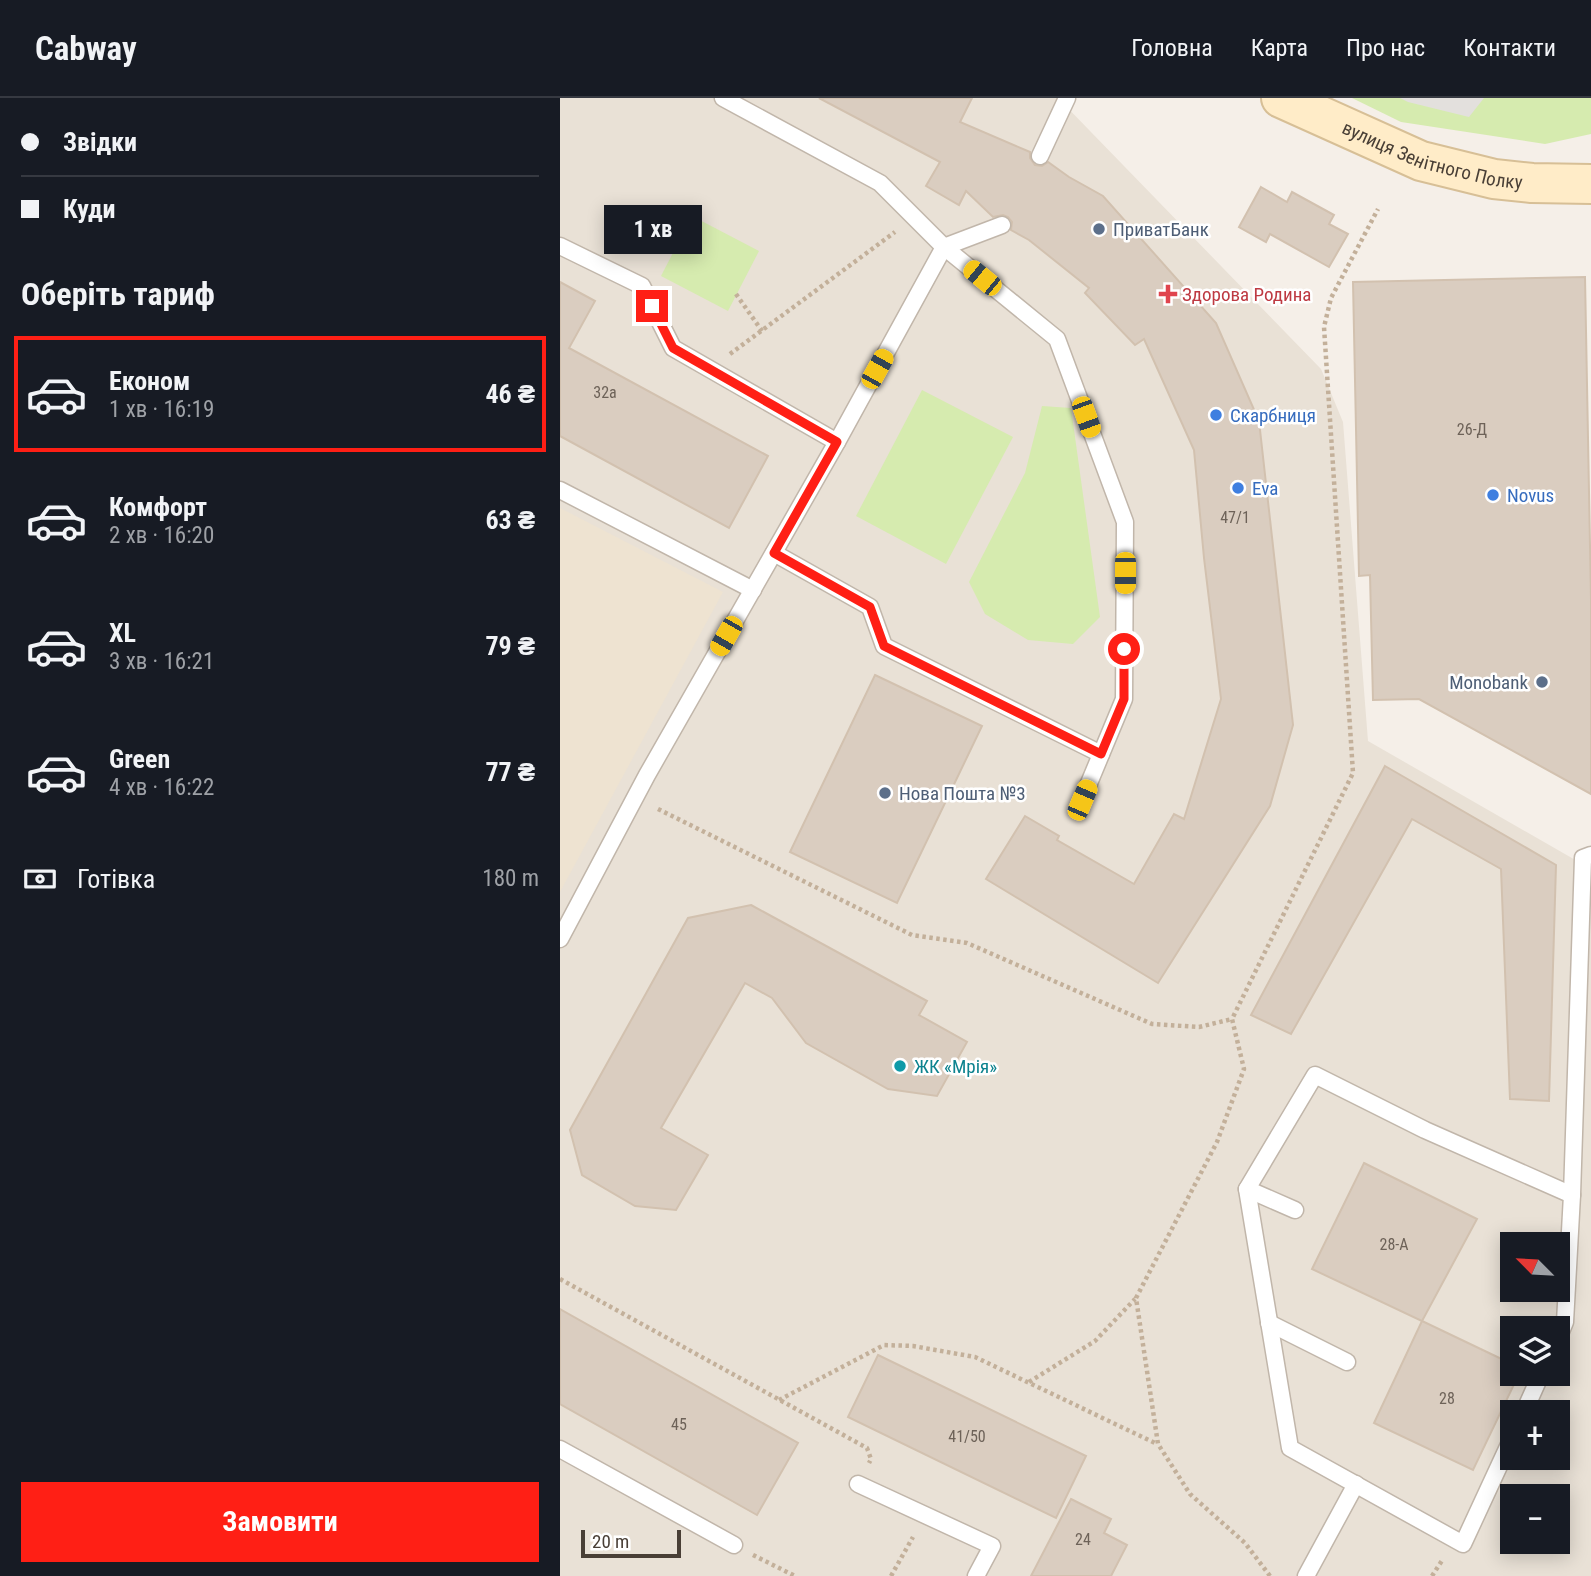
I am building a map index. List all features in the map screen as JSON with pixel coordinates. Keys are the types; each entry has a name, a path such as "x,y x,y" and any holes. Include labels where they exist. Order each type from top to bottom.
{"street":[{"name":"вулиця Зенітного Полку","path":"1281,98 1422,161 1494,179 1591,184"}],"lane":[{"path":"723,98 880,183 944,247 1057,339 1125,522 1124,699 1082,800"},
{"path":"1040,156 1067,98"},
{"path":"560,939 635,798 944,247 1002,225"},
{"path":"560,246 642,286 673,348 837,442"},
{"path":"560,490 753,590"},
{"path":"774,553 870,607 884,646 1101,754"},
{"path":"1565,1316 1583,858 1591,855"},
{"path":"1500,1464 1463,1544 1290,1448 1247,1189 1315,1075 1425,1130 1572,1195"},
{"path":"1247,1189 1295,1210"},
{"path":"1269,1323 1348,1362"},
{"path":"560,1449 734,1545"},
{"path":"858,1484 992,1546 976,1576"},
{"path":"1306,1576 1356,1484"}],"path":[{"path":"1029,1382 1095,1340 1136,1298 1217,1142 1244,1069 1231,1019 1353,773 1324,327 1331,298 1378,209"},
{"path":"710,370 915,218"},
{"path":"736,294 762,331"},
{"path":"635,798 912,935 967,943 1152,1024 1199,1027 1231,1019"},
{"path":"560,1279 867,1448"},
{"path":"1136,1298 1158,1444 1190,1494 1245,1543 1270,1576"},
{"path":"779,1400 884,1345 914,1346 975,1357 1158,1444"},
{"path":"891,1576 925,1516"},
{"path":"734,1545 795,1576"}],"shaded area":[{"path":"560,98 1058,98 1321,369 1343,422 1368,741 1591,869 1591,1576 560,1576"},
{"path":"1400,98 1484,98 1469,117"},
{"path":"560,508 723,592 560,892"}],"green space":[{"path":"1352,98 1591,98 1591,134 1545,144 1401,122"},
{"path":"692,216 759,251 728,311 661,276"},
{"path":"922,390 1013,437 946,564 856,516"},
{"path":"1042,406 1071,408 1100,617 1073,644 1028,640 985,614 969,582 1025,473"}],"building":[{"path":"819,98 972,98 960,122 1030,152 1030,158 1035,165 1042,166 1048,162 1103,196 1216,323 1259,421 1293,725 1270,806 1158,983 986,879 1025,816 1059,836 1057,840 1134,884 1174,814 1184,819 1221,699 1194,450 1144,339 1135,345 1085,293 1089,288 1029,240 1011,230 1012,222 1008,217 993,217 966,191 959,205 926,186 940,162"},
{"path":"1261,187 1287,202 1292,192 1334,215 1329,224 1348,234 1329,267 1270,234 1266,242 1239,227"},
{"path":"1585,277 1591,599 1591,794 1419,699 1373,700 1370,575 1359,576 1353,282"},
{"path":"560,282 595,301 569,348 768,456 729,528 560,436"},
{"path":"875,675 982,726 897,903 790,852"},
{"path":"1385,766 1556,865 1549,1101 1510,1099 1501,869 1412,819 1291,1034 1251,1015"},
{"name":"ЖК «Мрія»","path":"751,905 927,1001 919,1015 967,1042 937,1096 888,1089 806,1043 772,998 745,983 661,1128 708,1155 676,1210 635,1206 582,1175 570,1130 688,918"},
{"path":"1364,1163 1477,1219 1422,1321 1312,1269"},
{"path":"560,1309 798,1443 757,1515 560,1404"},
{"path":"1422,1321 1500,1358 1500,1386 1513,1386 1507,1400 1500,1400 1500,1414 1473,1470 1374,1423"},
{"path":"878,1355 1086,1456 1056,1518 848,1417"},
{"path":"1071,1499 1111,1519 1104,1533 1127,1545 1111,1576 1031,1576"}],"place":[{"name":"ПриватБанк","path":"1099,229"},
{"name":"Здорова Родина","path":"1168,294"},
{"name":"Скарбниця","path":"1216,415"},
{"name":"Eva","path":"1238,488"},
{"name":"Novus","path":"1493,495"},
{"name":"Monobank","path":"1542,682"},
{"name":"Нова Пошта №3","path":"885,793"},
{"name":"ЖК «Мрія»","path":"900,1066"}],"route":[{"path":"652,306 673,348 837,442 774,553 870,607 884,646 1101,754 1124,699 1124,649"}]}
